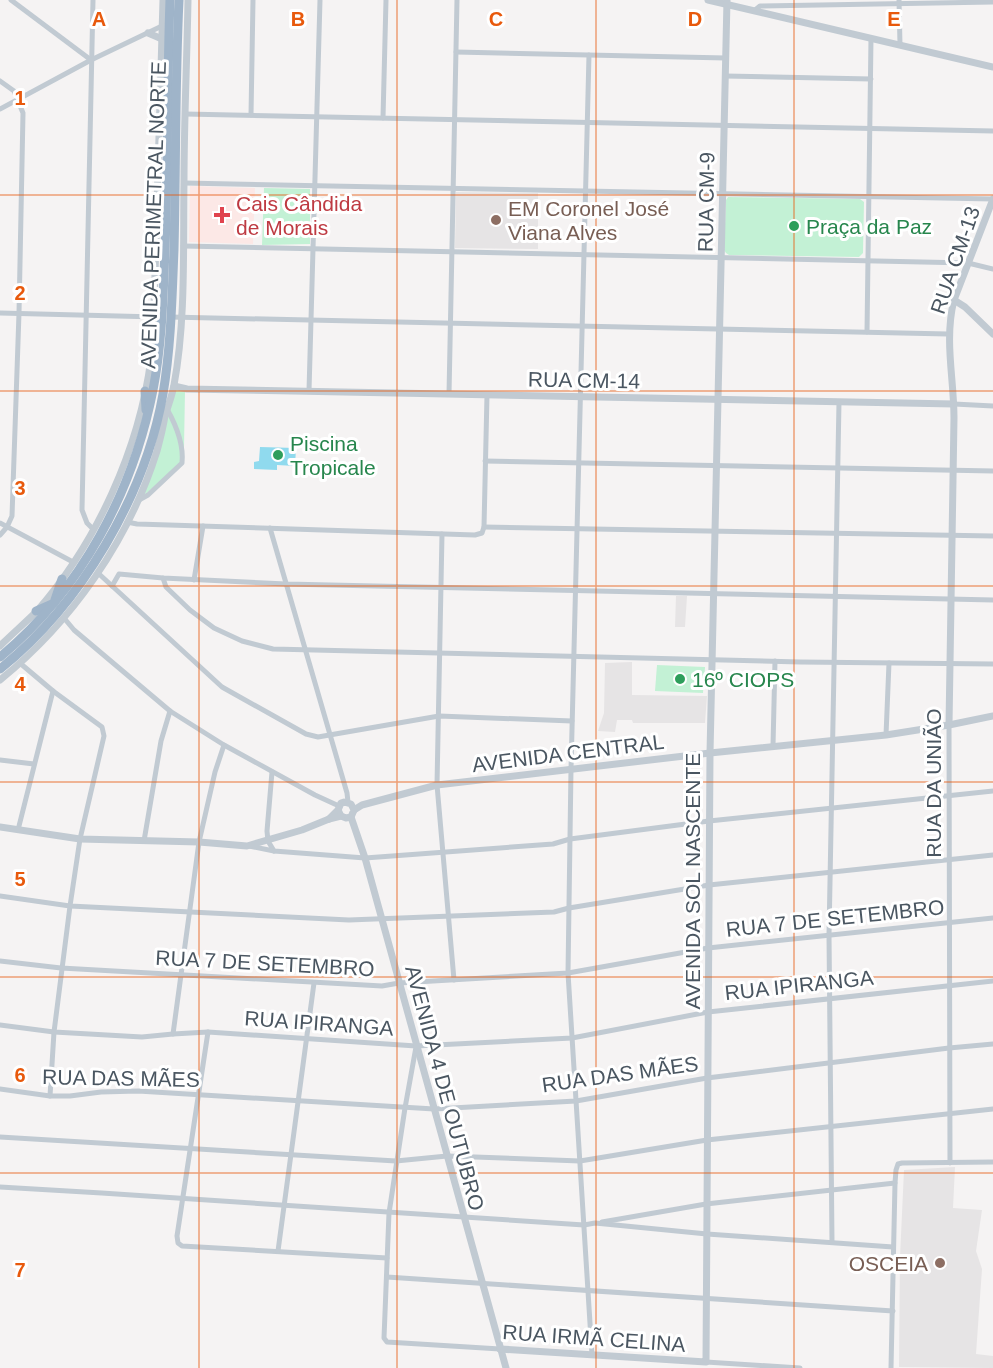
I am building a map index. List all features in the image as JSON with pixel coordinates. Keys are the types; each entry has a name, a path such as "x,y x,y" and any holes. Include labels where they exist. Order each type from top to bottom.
{"highway":[{"name":"AVENIDA PERIMETRAL NORTE","path":"0,657 54,603 88,557 120,496 142,436 167,317 166,24 170,0"},
{"name":"AVENIDA PERIMETRAL NORTE","path":"0,669 54,617 92,567 113,532 134,490 163,395 179,0"},
{"path":"145,391 146,420"},
{"path":"129,452 142,436"},
{"path":"36,611 54,603 62,579"}],"street":[{"path":"11,0 92,60"},
{"path":"93,0 82,510 87,523 93,529"},
{"path":"0,680 21,664 64,618 98,573 128,522 137,501 157,451 174,386 167,317 162,39 166,24 163,0"},
{"path":"0,109 166,24 188,0"},
{"path":"0,646 36,611 62,579 93,529 113,491 129,452 151,358 167,317 183,246 188,0"},
{"path":"251,114 253,0"},
{"path":"309,391 320,0"},
{"path":"383,118 386,0"},
{"path":"449,394 457,0"},
{"path":"708,0 727,2 754,11 993,67"},
{"name":"RUA CM-9","path":"717,399 727,2"},
{"path":"899,2 900,45"},
{"path":"754,11 760,6 993,2"},
{"path":"148,33 162,39"},
{"path":"867,332 872,38"},
{"path":"456,52 726,58"},
{"path":"589,55 568,973 592,1355"},
{"path":"725,76 871,80"},
{"path":"0,81 14,91 23,113 12,516 0,535"},
{"path":"185,114 993,131"},
{"path":"184,183 993,199"},
{"name":"RUA CM-13","path":"954,404 948,334 950,317 954,300 993,199"},
{"path":"183,246 868,261 968,264 993,269"},
{"path":"954,300 965,307 993,334"},
{"path":"0,313 948,334"},
{"name":"RUA CM-14","path":"174,386 187,389 993,406"},
{"path":"483,530 487,395"},
{"name":"AVENIDA SOL NASCENTE","path":"706,1362 709,821 717,399"},
{"path":"832,1242 829,935 839,402"},
{"name":"RUA DA UNIÃO","path":"950,1163 949,725 954,404"},
{"path":"137,501 148,495 182,463 183,453 178,431 167,409"},
{"path":"485,462 993,471"},
{"path":"128,522 475,535 483,530 577,529 993,536"},
{"path":"0,523 73,562"},
{"path":"194,580 202,526"},
{"path":"64,618 74,630 170,711 224,745 315,795 346,818 351,808 270,528"},
{"path":"442,534 437,785 454,980"},
{"path":"98,573 222,687 306,734 318,737 439,716 572,721"},
{"path":"112,586 119,574 286,584 993,600"},
{"path":"163,578 166,587 190,610 214,628 242,641 273,649 712,660 993,664"},
{"path":"773,746 775,661"},
{"path":"886,735 889,663"},
{"path":"21,664 102,727 104,736 80,839 54,1032 50,1096"},
{"path":"18,830 53,691"},
{"path":"144,841 161,741 170,711"},
{"name":"AVENIDA CENTRAL","path":"339,811 344,802 351,808 437,785 886,735 993,716"},
{"path":"173,1034 199,842 215,772 224,745"},
{"path":"0,760 34,764"},
{"path":"272,772 267,831 268,841 274,851"},
{"path":"0,827 80,839 199,842 365,858 553,844 570,839 709,821 993,791"},
{"name":"AVENIDA 4 DE OUTUBRO","path":"351,808 506,1368"},
{"path":"248,846 302,830 329,819 339,811"},
{"path":"0,896 70,906 382,920 449,915 554,912 709,885 993,855"},
{"name":"RUA 7 DE SETEMBRO","path":"0,961 62,968 382,986 568,973 708,948 993,918"},
{"name":"RUA IPIRANGA","path":"0,1025 54,1032 142,1037 208,1032 416,1046 572,1038 708,1012 993,981"},
{"path":"278,1251 314,982"},
{"path":"208,1032 177,1236 178,1243 182,1246 387,1258"},
{"name":"RUA DAS MÃES","path":"0,1089 50,1096 138,1090 434,1109 576,1101 707,1078 993,1044"},
{"path":"416,1046 389,1213 387,1277 893,1311"},
{"path":"0,1137 396,1161 447,1156 580,1161 707,1140 993,1109"},
{"path":"891,1368 895,1183 898,1164 993,1162"},
{"path":"0,1187 584,1225 706,1204 895,1183"},
{"path":"625,1218 627,1226"},
{"path":"595,1224 893,1246"},
{"name":"RUA IRMÃ CELINA","path":"387,1277 384,1338 387,1342 800,1368"}],"shaded area":[{"name":"Cais Cândida de Morais","path":"190,186 255,188 253,244 189,242"},
{"name":"EM Coronel José Viana Alves","path":"456,192 538,193 538,249 455,248"},
{"path":"676,596 687,596 685,627 675,627"},
{"path":"632,662 632,695 707,696 705,723 633,723 632,720 617,720 615,732 598,731 604,713 605,663"},
{"name":"OSCEIA","path":"955,1167 953,1208 982,1210 976,1251 982,1269 976,1354 993,1356 993,1368 899,1367 904,1170"}],"green space":[{"path":"264,188 310,189 310,244 262,245"},
{"name":"Praça da Paz","path":"728,197 860,199 864,202 863,253 859,257 729,255 724,250"},
{"path":"174,386 185,391 182,463 137,501 157,451"},
{"name":"16º CIOPS","path":"657,665 705,667 703,693 655,691"}],"water":[{"name":"Piscina Tropicale","path":"260,447 296,448 295,466 277,465 277,470 254,469 254,462 259,461"}],"place":[{"name":"Cais Cândida de Morais","path":"222,215"},
{"name":"EM Coronel José Viana Alves","path":"496,220"},
{"name":"Praça da Paz","path":"794,226"},
{"name":"Piscina Tropicale","path":"278,455"},
{"name":"16º CIOPS","path":"680,679"},
{"name":"OSCEIA","path":"940,1263"}]}
